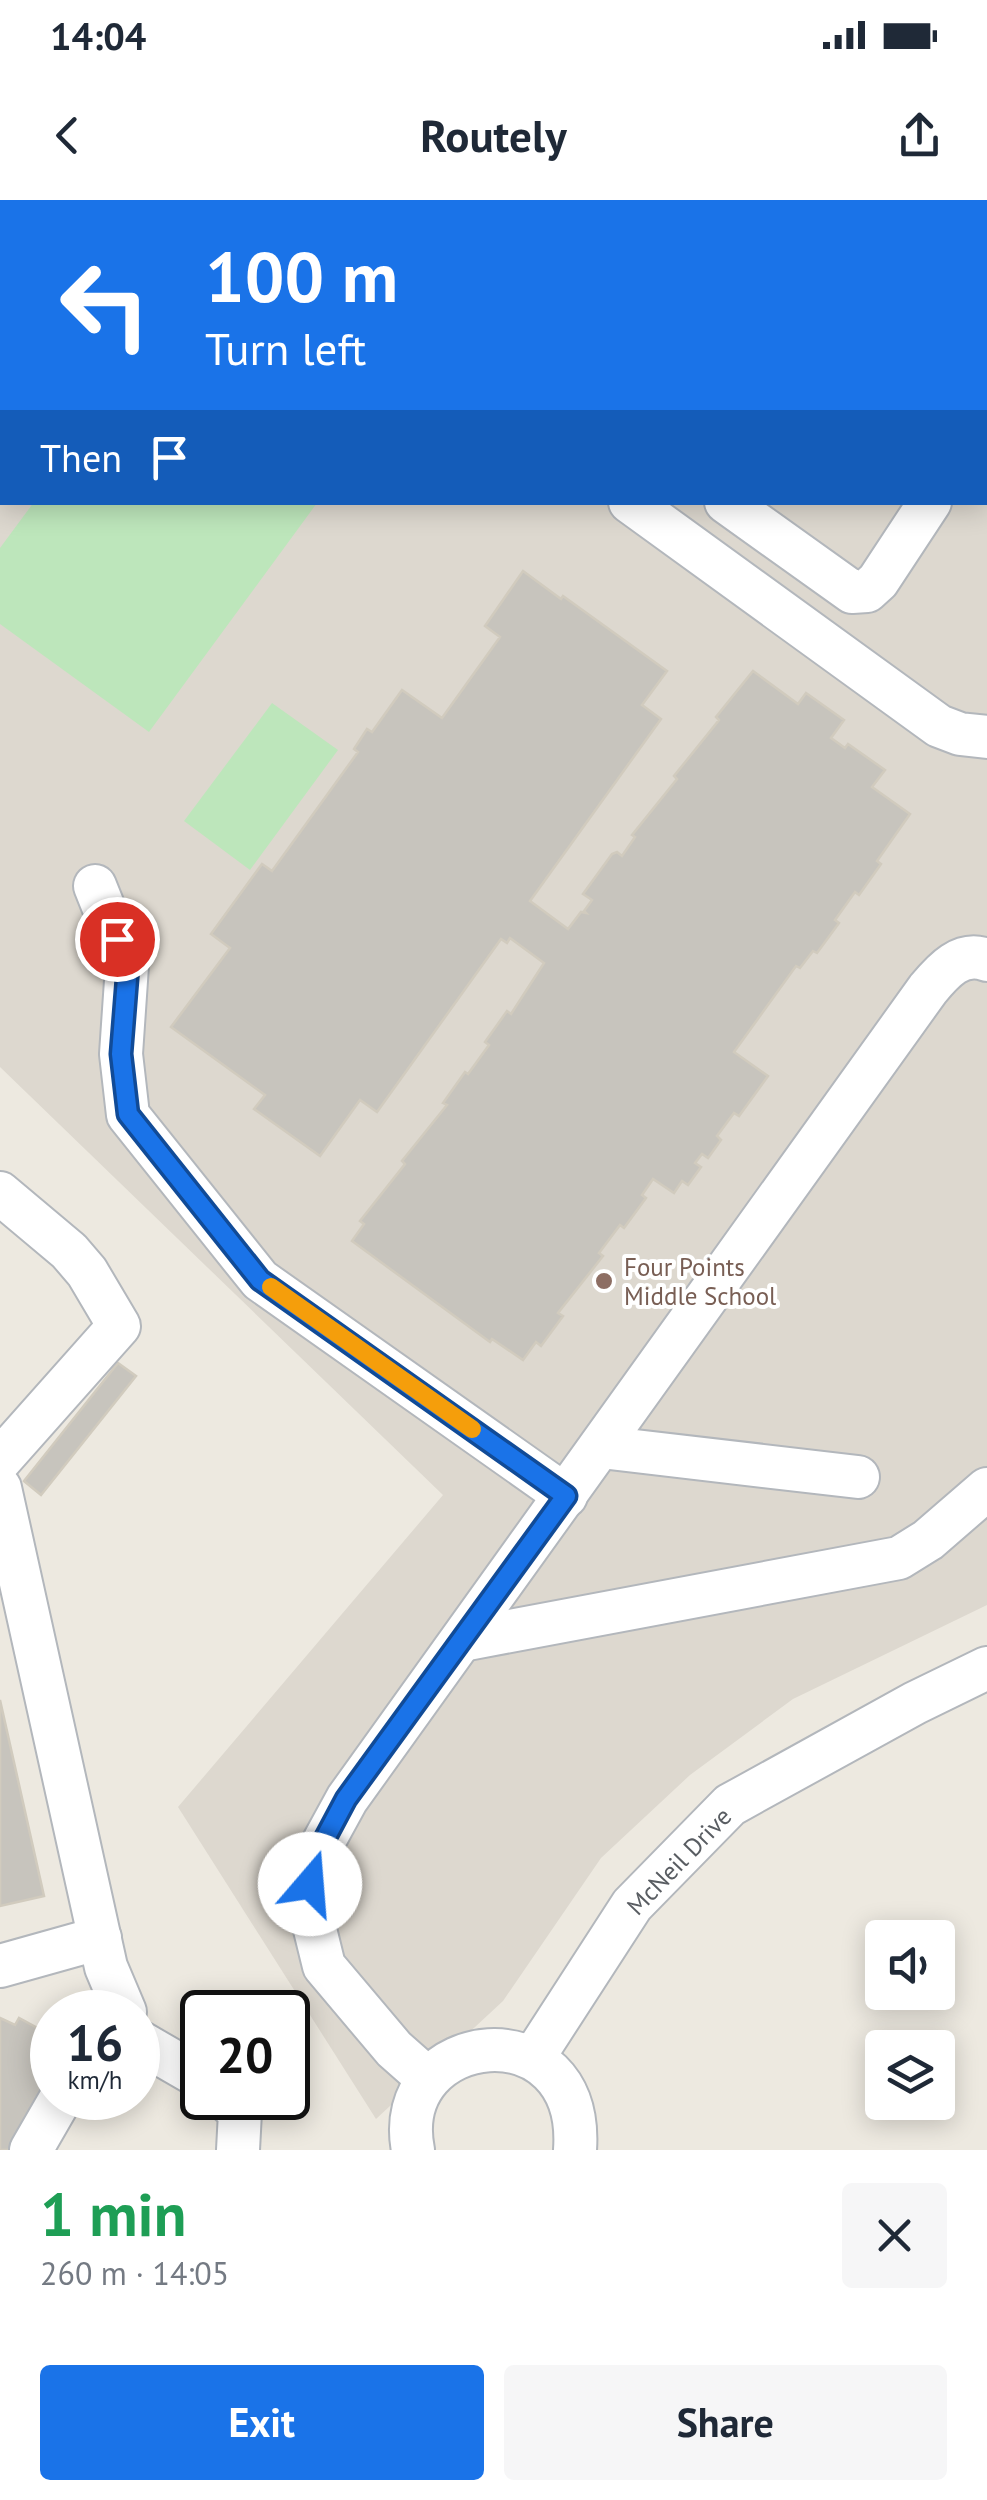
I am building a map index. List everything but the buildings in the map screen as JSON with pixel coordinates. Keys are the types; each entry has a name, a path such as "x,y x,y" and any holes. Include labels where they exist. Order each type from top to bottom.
{"street":[{"path":"634,505 939,726 960,734 987,736"},
{"path":"730,505 852,592 867,591 878,581 928,505"},
{"path":"95,886 128,966 121,1054 128,1114 260,1280 566,1496"},
{"path":"428,2079 394,2050 324,1966 309,1905 312,1863 346,1799 928,989 948,964 978,956 987,960"},
{"path":"0,1192 69,1251 87,1272 118,1326 0,1460"},
{"path":"600,1448 858,1478"},
{"path":"0,1488 113,1990"},
{"path":"462,1640 899,1558 928,1540 987,1489"},
{"name":"McNeil Drive","path":"533,2058 632,1905 730,1805 987,1668"},
{"path":"0,1966 100,1938"},
{"path":"413,2150 410,2136 414,2108 428,2079 448,2062 475,2050 505,2049 533,2058 554,2075 570,2097 577,2124 575,2150"},
{"path":"31,2150 48,2120"},
{"path":"238,2150 240,2120"}],"shaded area":[{"name":"Four Points Middle School","path":"0,505 987,505 987,1605 793,1699 690,1775 601,1858 503,2001 376,2119 310,2015 310,1990 294,1990 178,1807 443,1495 0,1067"}],"green space":[{"path":"32,505 316,505 149,732 0,624 0,548"},
{"path":"272,703 338,750 250,870 184,821"}],"slow traffic":[{"path":"271,1287 472,1429"}],"place":[{"name":"Four Points Middle School","path":"604,1281"}],"route":[{"path":"117,939 128,966 121,1054 128,1114 260,1280 566,1496 346,1799 312,1863 310,1884"}]}
